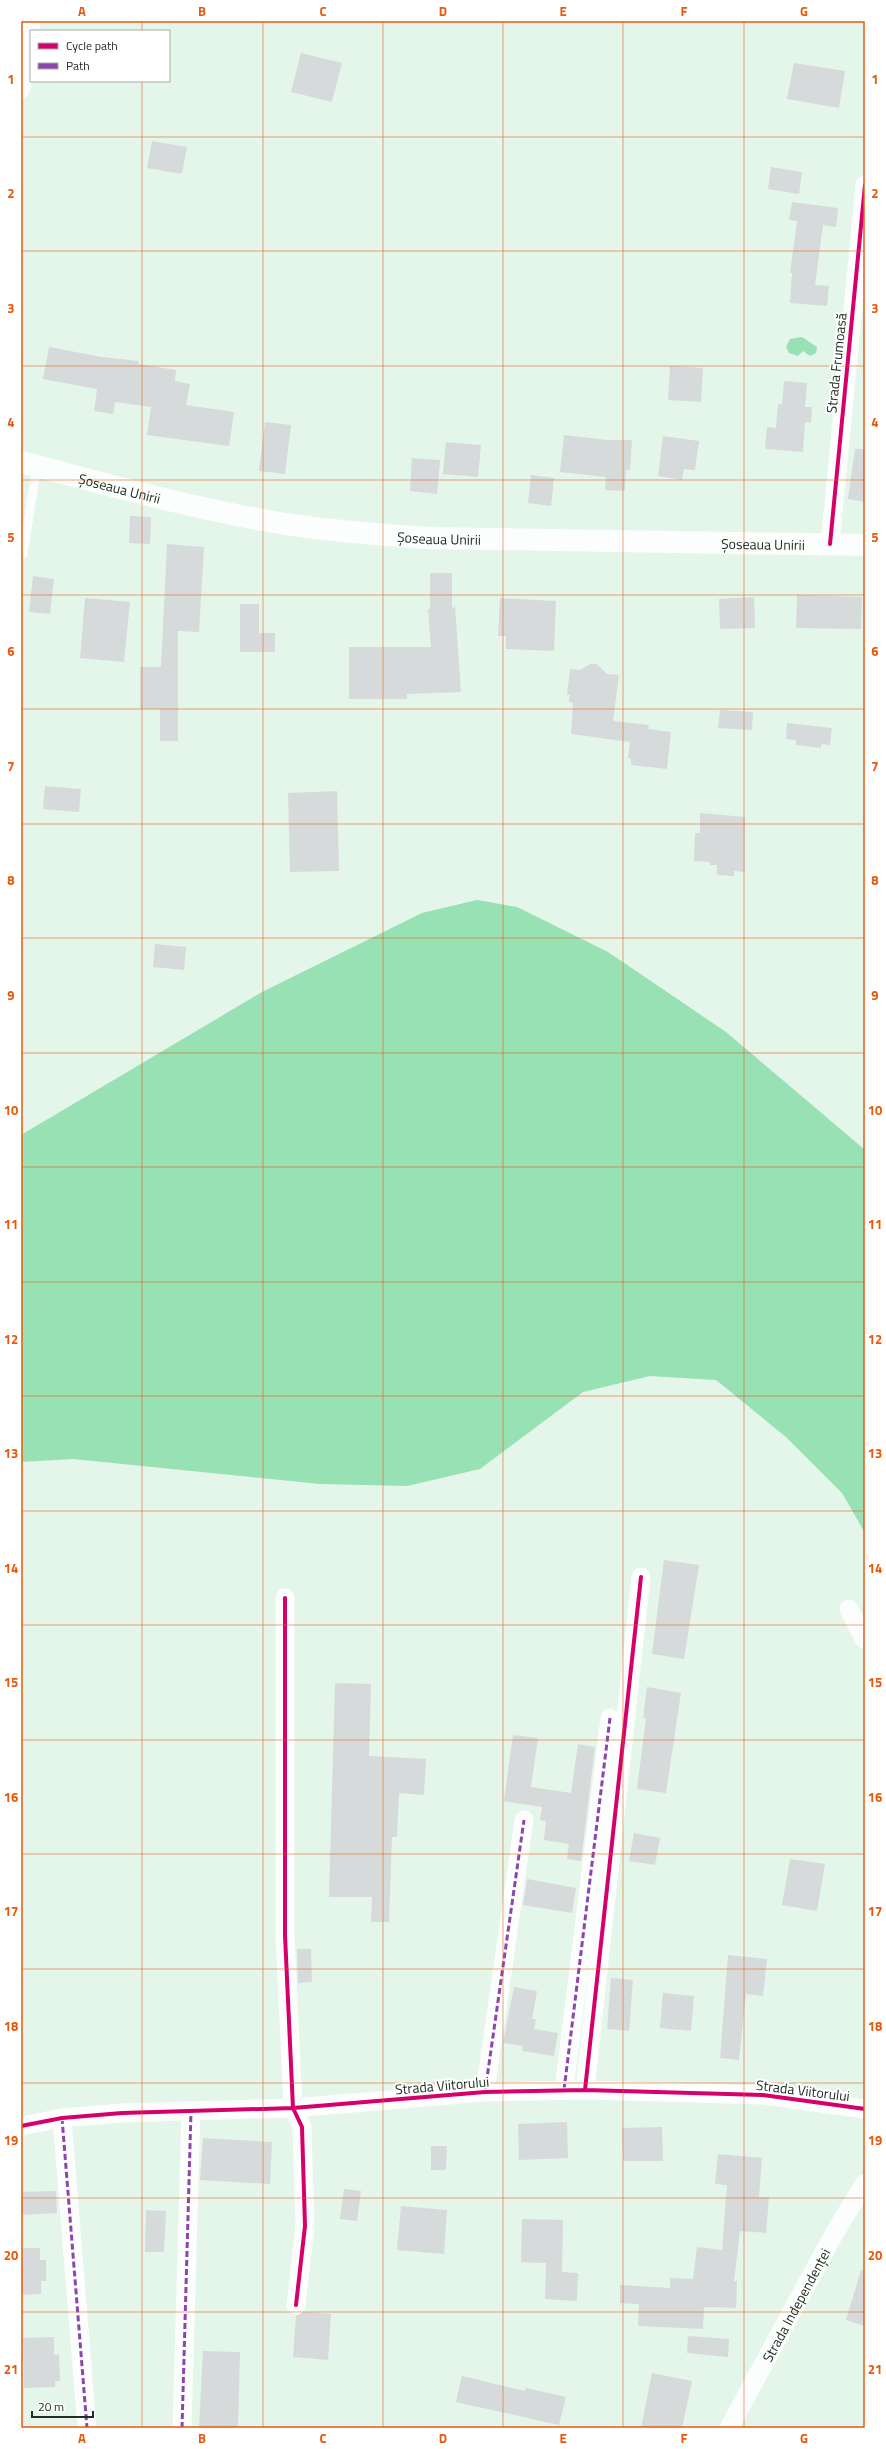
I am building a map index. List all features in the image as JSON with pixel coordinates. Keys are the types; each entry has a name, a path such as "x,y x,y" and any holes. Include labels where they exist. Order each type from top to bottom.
{"main road":[{"name":"Șoseaua Unirii","path":"29,464 221,512 326,529 372,534 471,539 865,545"}],"street":[{"path":"21,89 27,32"},
{"name":"Strada Frumoasă","path":"830,544 865,185"},
{"path":"585,2090 640,1577"},
{"path":"286,1598 285,1935 293,2108 302,2127 305,2226 296,2305"},
{"path":"849,1609 865,1640"},
{"path":"564,2090 610,1718"},
{"path":"485,2092 524,1820"},
{"name":"Strada Viitorului","path":"21,2126 62,2118 191,2111 293,2108 485,2092 564,2090 763,2095 865,2109"},
{"path":"182,2428 191,2111"},
{"path":"62,2118 87,2428"},
{"name":"Strada Independenței","path":"729,2428 835,2232 865,2183"}],"lane":[{"path":"23,554 29,464"}],"shaded area":[{"path":"802,337 817,347 816,353 810,356 803,351 798,356 789,353 786,347 790,339"},
{"path":"477,900 517,907 608,952 726,1032 865,1150 865,1533 842,1493 786,1437 716,1380 650,1376 583,1392 480,1469 407,1486 320,1484 73,1459 21,1462 21,1135 262,992 422,913"}],"building":[{"path":"301,53 342,63 332,102 291,92"},
{"path":"794,63 845,71 839,108 787,99"},
{"path":"152,141 187,147 182,174 147,168"},
{"path":"771,167 802,172 799,194 768,189"},
{"path":"792,202 838,208 836,227 823,225 815,285 829,286 827,306 790,303 792,273 790,273 797,221 789,220"},
{"path":"49,347 102,357 139,361 138,364 176,370 175,381 190,384 186,405 234,412 229,446 147,435 151,407 115,402 113,414 94,411 97,389 43,379"},
{"path":"670,366 703,368 701,402 668,400"},
{"path":"784,381 807,383 805,407 812,407 811,423 805,422 803,452 765,449 767,427 776,428 778,404 782,404"},
{"path":"265,422 291,425 285,474 259,471"},
{"path":"564,435 608,440 632,440 630,470 626,470 625,491 605,490 606,477 560,472"},
{"path":"663,436 699,441 695,470 684,469 682,480 658,476"},
{"path":"446,442 481,445 478,477 443,474"},
{"path":"855,449 865,449 865,502 848,499"},
{"path":"412,458 440,460 437,494 410,491"},
{"path":"531,475 554,478 551,506 528,503"},
{"path":"130,516 151,517 150,544 129,543"},
{"path":"167,544 204,547 199,632 178,631 178,741 160,741 160,709 140,709 140,667 161,667"},
{"path":"430,573 452,573 452,608 455,607 461,692 407,694 407,699 349,699 349,647 431,647 428,609 430,609"},
{"path":"33,576 54,579 50,614 29,612"},
{"path":"797,595 862,597 861,629 796,628"},
{"path":"754,597 755,628 720,629 719,599"},
{"path":"85,598 130,602 124,662 80,658"},
{"path":"500,598 556,601 554,651 506,649 506,636 498,636"},
{"path":"240,604 259,604 259,633 275,633 275,652 240,652"},
{"path":"590,664 597,664 607,674 619,675 613,721 649,725 648,729 671,732 667,769 631,765 631,759 628,758 630,742 571,734 573,703 569,702 570,695 567,695 570,669 580,670"},
{"path":"720,710 753,712 752,730 718,728"},
{"path":"787,723 832,728 830,745 821,744 821,748 796,745 796,740 786,739"},
{"path":"45,786 81,789 79,812 43,809"},
{"path":"337,791 339,871 290,872 288,793"},
{"path":"700,813 745,817 745,872 734,871 734,876 717,875 717,865 710,865 710,862 694,861 695,833 700,833"},
{"path":"155,944 186,947 184,970 153,967"},
{"path":"664,1560 699,1565 684,1659 652,1654"},
{"path":"335,1683 371,1684 369,1756 426,1759 424,1795 399,1793 397,1837 392,1837 389,1922 371,1922 372,1897 329,1897"},
{"path":"647,1687 681,1693 666,1793 637,1789 646,1718 643,1718"},
{"path":"513,1735 538,1738 531,1787 571,1793 578,1744 595,1747 581,1861 567,1859 569,1844 544,1840 546,1821 540,1820 542,1807 504,1801"},
{"path":"634,1833 660,1838 655,1865 629,1861"},
{"path":"790,1859 825,1864 817,1911 782,1905"},
{"path":"527,1879 576,1888 572,1913 523,1905"},
{"path":"297,1949 311,1949 312,1982 298,1983"},
{"path":"728,1955 767,1959 763,1996 746,1994 739,2060 720,2058"},
{"path":"611,1978 633,1980 629,2031 607,2029"},
{"path":"514,1987 537,1991 532,2019 536,2019 534,2029 558,2033 554,2056 522,2051 523,2046 503,2043"},
{"path":"663,1993 694,1996 691,2031 660,2028"},
{"path":"567,2122 568,2158 519,2160 518,2124"},
{"path":"662,2127 663,2161 623,2161 622,2128"},
{"path":"203,2138 272,2142 270,2184 200,2180"},
{"path":"431,2146 447,2146 446,2170 431,2170"},
{"path":"718,2154 762,2158 759,2197 769,2197 766,2233 740,2231 734,2281 737,2281 736,2308 704,2307 703,2329 638,2326 639,2304 620,2303 620,2285 670,2288 670,2278 693,2279 697,2247 722,2250 727,2185 715,2184"},
{"path":"344,2189 361,2191 357,2221 340,2219"},
{"path":"56,2191 57,2213 21,2215 21,2192"},
{"path":"401,2206 447,2210 444,2254 397,2250"},
{"path":"146,2210 166,2211 164,2252 145,2252"},
{"path":"522,2219 563,2220 562,2272 578,2273 577,2301 545,2299 546,2263 521,2262"},
{"path":"21,2248 40,2248 40,2260 46,2260 46,2281 41,2281 41,2294 21,2295"},
{"path":"861,2270 865,2271 865,2326 846,2320"},
{"path":"304,2312 331,2314 328,2360 293,2357 296,2316"},
{"path":"688,2336 729,2339 728,2357 687,2353"},
{"path":"54,2337 54,2355 59,2354 60,2381 55,2381 55,2387 24,2388 23,2338"},
{"path":"203,2351 240,2352 238,2428 199,2428"},
{"path":"652,2373 692,2381 682,2428 641,2428"},
{"path":"462,2376 525,2391 526,2388 566,2397 559,2425 456,2402"}],"marked path":[{"path":"564,2090 610,1718"},
{"path":"485,2092 524,1820"},
{"path":"182,2428 191,2111"},
{"path":"62,2118 87,2428"}],"cycle path":[{"path":"830,544 865,185"},
{"path":"585,2090 641,1577"},
{"path":"285,1598 285,1935 293,2108 302,2127 305,2226 296,2305"},
{"path":"21,2126 62,2118 122,2113 293,2108 485,2092 585,2090 763,2095 865,2109"}]}
